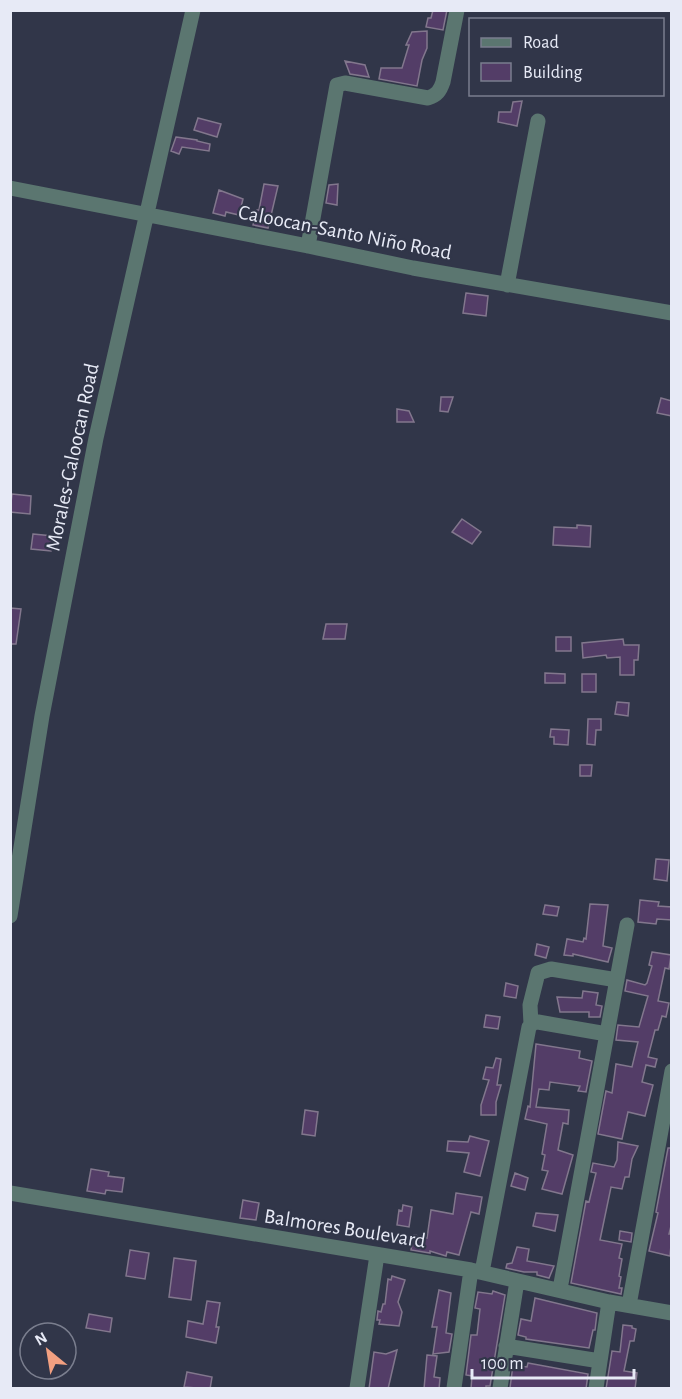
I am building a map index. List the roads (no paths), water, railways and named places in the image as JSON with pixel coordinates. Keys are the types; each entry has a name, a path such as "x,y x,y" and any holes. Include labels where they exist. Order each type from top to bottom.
{"street":[{"name":"Morales-Caloocan Road","path":"10,916 42,716 66,586 96,438 193,10"},
{"path":"308,246 337,85 345,82 428,98 437,94 443,82 457,10"},
{"path":"507,285 538,122"},
{"name":"Caloocan-Santo Niño Road","path":"10,188 413,268 672,313"},
{"path":"560,1289 627,924"},
{"path":"454,1389 476,1271 531,1024 530,1005 538,973 551,969 617,980"},
{"path":"531,1024 538,1022 607,1034"},
{"path":"629,1305 672,1071"},
{"name":"Balmores Boulevard","path":"10,1193 476,1271 609,1302 672,1313"},
{"path":"357,1389 377,1255"},
{"path":"500,1389 517,1281"},
{"path":"596,1389 609,1302"},
{"path":"506,1346 600,1360"}]}
